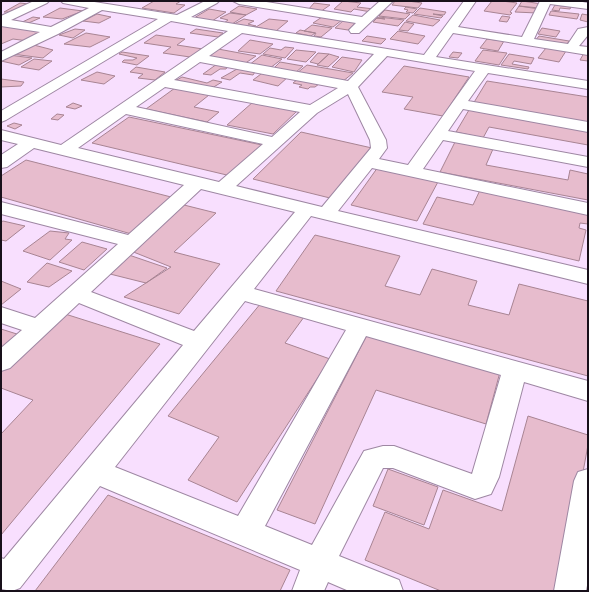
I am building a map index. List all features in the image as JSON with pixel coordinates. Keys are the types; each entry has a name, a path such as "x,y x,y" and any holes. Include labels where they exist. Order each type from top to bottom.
{"street":[{"path":"1,21 43,1"},
{"path":"67,1 588,85"},
{"path":"120,10 138,1"},
{"path":"1,117 175,18 213,1"},
{"path":"369,1 385,2"},
{"path":"428,59 470,1"},
{"path":"526,42 546,1"},
{"path":"552,1 588,6"},
{"path":"247,2 365,20"},
{"path":"340,45 385,2"},
{"path":"1,57 7,50 54,31 102,6"},
{"path":"1,21 54,31"},
{"path":"63,151 239,29"},
{"path":"450,29 588,51"},
{"path":"571,49 582,32 588,31"},
{"path":"222,189 312,110 351,86 384,52"},
{"path":"198,58 351,86"},
{"path":"412,172 484,68"},
{"path":"162,82 312,110"},
{"path":"4,579 240,292 316,211 367,162 379,148 379,144 351,86"},
{"path":"460,104 588,127"},
{"path":"123,109 274,142"},
{"path":"438,134 588,162"},
{"path":"1,136 588,277"},
{"path":"1,163 31,142"},
{"path":"367,162 588,209"},
{"path":"1,362 197,183"},
{"path":"1,208 133,242"},
{"path":"240,292 588,391"},
{"path":"76,294 199,342"},
{"path":"1,315 39,327"},
{"path":"245,533 360,326"},
{"path":"313,577 374,459 383,456 394,457 468,485 475,487 481,485 485,477 516,371"},
{"path":"94,471 245,533 313,577 387,591"},
{"path":"570,591 588,481"}],"building":[{"path":"154,1 181,1 176,4 185,5 174,13 142,8"},
{"path":"343,1 361,3 357,7 374,9 371,12 354,9 351,12 334,9"},
{"path":"395,1 422,3 418,8 392,5"},
{"path":"492,1 517,3 510,12 512,13 510,15 484,11"},
{"path":"522,1 542,4 539,8 519,6"},
{"path":"20,3 29,4 9,12 4,12"},
{"path":"314,3 330,5 320,12 308,10"},
{"path":"555,5 571,7 570,9 560,8 559,11 552,10"},
{"path":"239,6 257,9 246,15 230,12"},
{"path":"519,6 539,9 537,13 515,12"},
{"path":"406,7 417,9 413,13 406,12 408,10 404,9"},
{"path":"60,8 83,11 62,19 43,17"},
{"path":"420,8 446,12 444,15 433,14 443,16 441,18 414,14"},
{"path":"209,9 226,12 212,21 194,18"},
{"path":"385,10 410,14 405,19 379,16"},
{"path":"551,11 579,14 577,19 549,15"},
{"path":"230,13 246,15 232,24 224,23 228,20 220,18"},
{"path":"97,14 111,17 99,23 83,21"},
{"path":"582,14 588,15 588,22 580,20"},
{"path":"413,15 440,20 433,26 406,21"},
{"path":"502,16 510,17 507,22 499,21"},
{"path":"33,17 40,18 24,25 18,24"},
{"path":"322,17 342,20 333,27 313,23"},
{"path":"377,18 404,20 398,26 373,22"},
{"path":"244,19 254,21 248,24 256,26 253,27 234,24"},
{"path":"269,19 288,21 276,31 256,27"},
{"path":"344,20 357,22 348,30 335,28"},
{"path":"405,22 414,24 408,31 399,30"},
{"path":"1,25 45,32 28,41 13,39 1,44"},
{"path":"312,25 332,28 321,37 314,36 316,33 304,31"},
{"path":"542,28 560,31 556,37 538,34"},
{"path":"75,29 85,30 73,38 59,35"},
{"path":"196,29 223,33 218,37 190,33"},
{"path":"300,30 315,33 311,36 296,33"},
{"path":"398,31 425,36 418,44 390,39"},
{"path":"86,33 110,37 90,47 64,44"},
{"path":"156,35 185,39 177,45 203,49 190,57 163,53 171,47 144,43"},
{"path":"367,36 386,39 381,44 362,41"},
{"path":"539,36 569,41 565,47 534,42"},
{"path":"487,39 504,41 498,51 480,48"},
{"path":"250,40 273,44 260,54 238,51"},
{"path":"30,44 53,50 43,58 12,54"},
{"path":"285,47 294,48 285,58 263,54 270,48 281,50"},
{"path":"546,48 566,51 559,62 538,58"},
{"path":"218,49 256,56 244,64 206,57"},
{"path":"296,50 316,52 306,62 287,59"},
{"path":"483,50 507,53 499,65 475,61"},
{"path":"122,52 149,56 137,65 122,62 124,60 133,60 137,58 119,54"},
{"path":"453,52 462,53 458,58 449,57"},
{"path":"318,53 329,54 318,64 310,62"},
{"path":"584,53 588,54 588,61 580,60"},
{"path":"329,54 339,57 328,67 317,65"},
{"path":"509,54 534,58 531,64 514,61 512,64 529,67 528,69 501,65"},
{"path":"9,55 32,58 19,65 1,61"},
{"path":"262,55 282,59 270,68 249,65"},
{"path":"342,57 362,60 354,72 332,67"},
{"path":"34,59 52,61 39,70 21,67"},
{"path":"280,62 303,66 295,73 273,69"},
{"path":"217,64 228,66 226,69 220,69 211,75 203,74"},
{"path":"307,65 353,73 342,82 297,73"},
{"path":"404,66 469,77 443,116 404,109 413,97 382,92"},
{"path":"136,67 165,72 155,80 138,78 143,74 130,72"},
{"path":"237,69 255,72 253,75 240,73 230,80 221,78"},
{"path":"265,71 289,76 278,86 253,80"},
{"path":"97,72 115,76 104,84 81,80"},
{"path":"182,77 207,83 213,80 222,82 212,88 175,81"},
{"path":"1,79 24,82 21,86 1,87"},
{"path":"298,79 319,84 308,89 299,87 302,85 293,83"},
{"path":"487,81 588,97 588,124 473,104"},
{"path":"175,88 209,95 194,107 219,112 207,122 146,109"},
{"path":"253,102 297,111 273,134 227,125"},
{"path":"73,103 82,106 75,109 66,107"},
{"path":"469,110 588,131 588,145 489,127 483,138 456,132"},
{"path":"57,114 64,115 58,120 51,119"},
{"path":"129,117 262,145 231,176 92,143"},
{"path":"14,123 22,125 15,129 7,126"},
{"path":"301,132 372,148 330,198 253,179"},
{"path":"455,142 493,149 486,165 568,180 570,170 588,174 588,200 440,172"},
{"path":"26,160 175,198 135,235 1,197 1,176"},
{"path":"378,167 439,180 417,221 351,205"},
{"path":"481,188 588,211 588,224 580,223 579,228 586,230 579,261 423,224 437,197 473,205"},
{"path":"180,204 216,213 174,252 220,264 179,314 124,297 171,267 131,251"},
{"path":"3,221 25,226 6,241 1,240 1,222"},
{"path":"50,231 69,233 65,239 72,240 50,260 23,251"},
{"path":"315,235 400,256 385,286 420,295 432,269 477,281 468,305 509,315 519,284 588,301 588,376 276,291"},
{"path":"82,242 107,249 84,270 59,262"},
{"path":"126,254 167,268 146,283 106,273"},
{"path":"47,263 72,271 49,287 27,282"},
{"path":"1,281 21,289 1,305"},
{"path":"261,303 304,317 285,343 330,359 237,502 188,480 219,437 168,416"},
{"path":"62,313 160,344 1,535 1,434 33,400 1,388 1,372"},
{"path":"1,329 20,335 1,354"},
{"path":"367,335 500,372 486,424 376,390 315,524 277,510"},
{"path":"528,416 588,435 588,445 561,591 441,591 365,560 385,512 429,529 443,490 502,511"},
{"path":"388,469 438,487 424,525 373,506"},
{"path":"108,495 290,570 280,591 35,591"}]}
